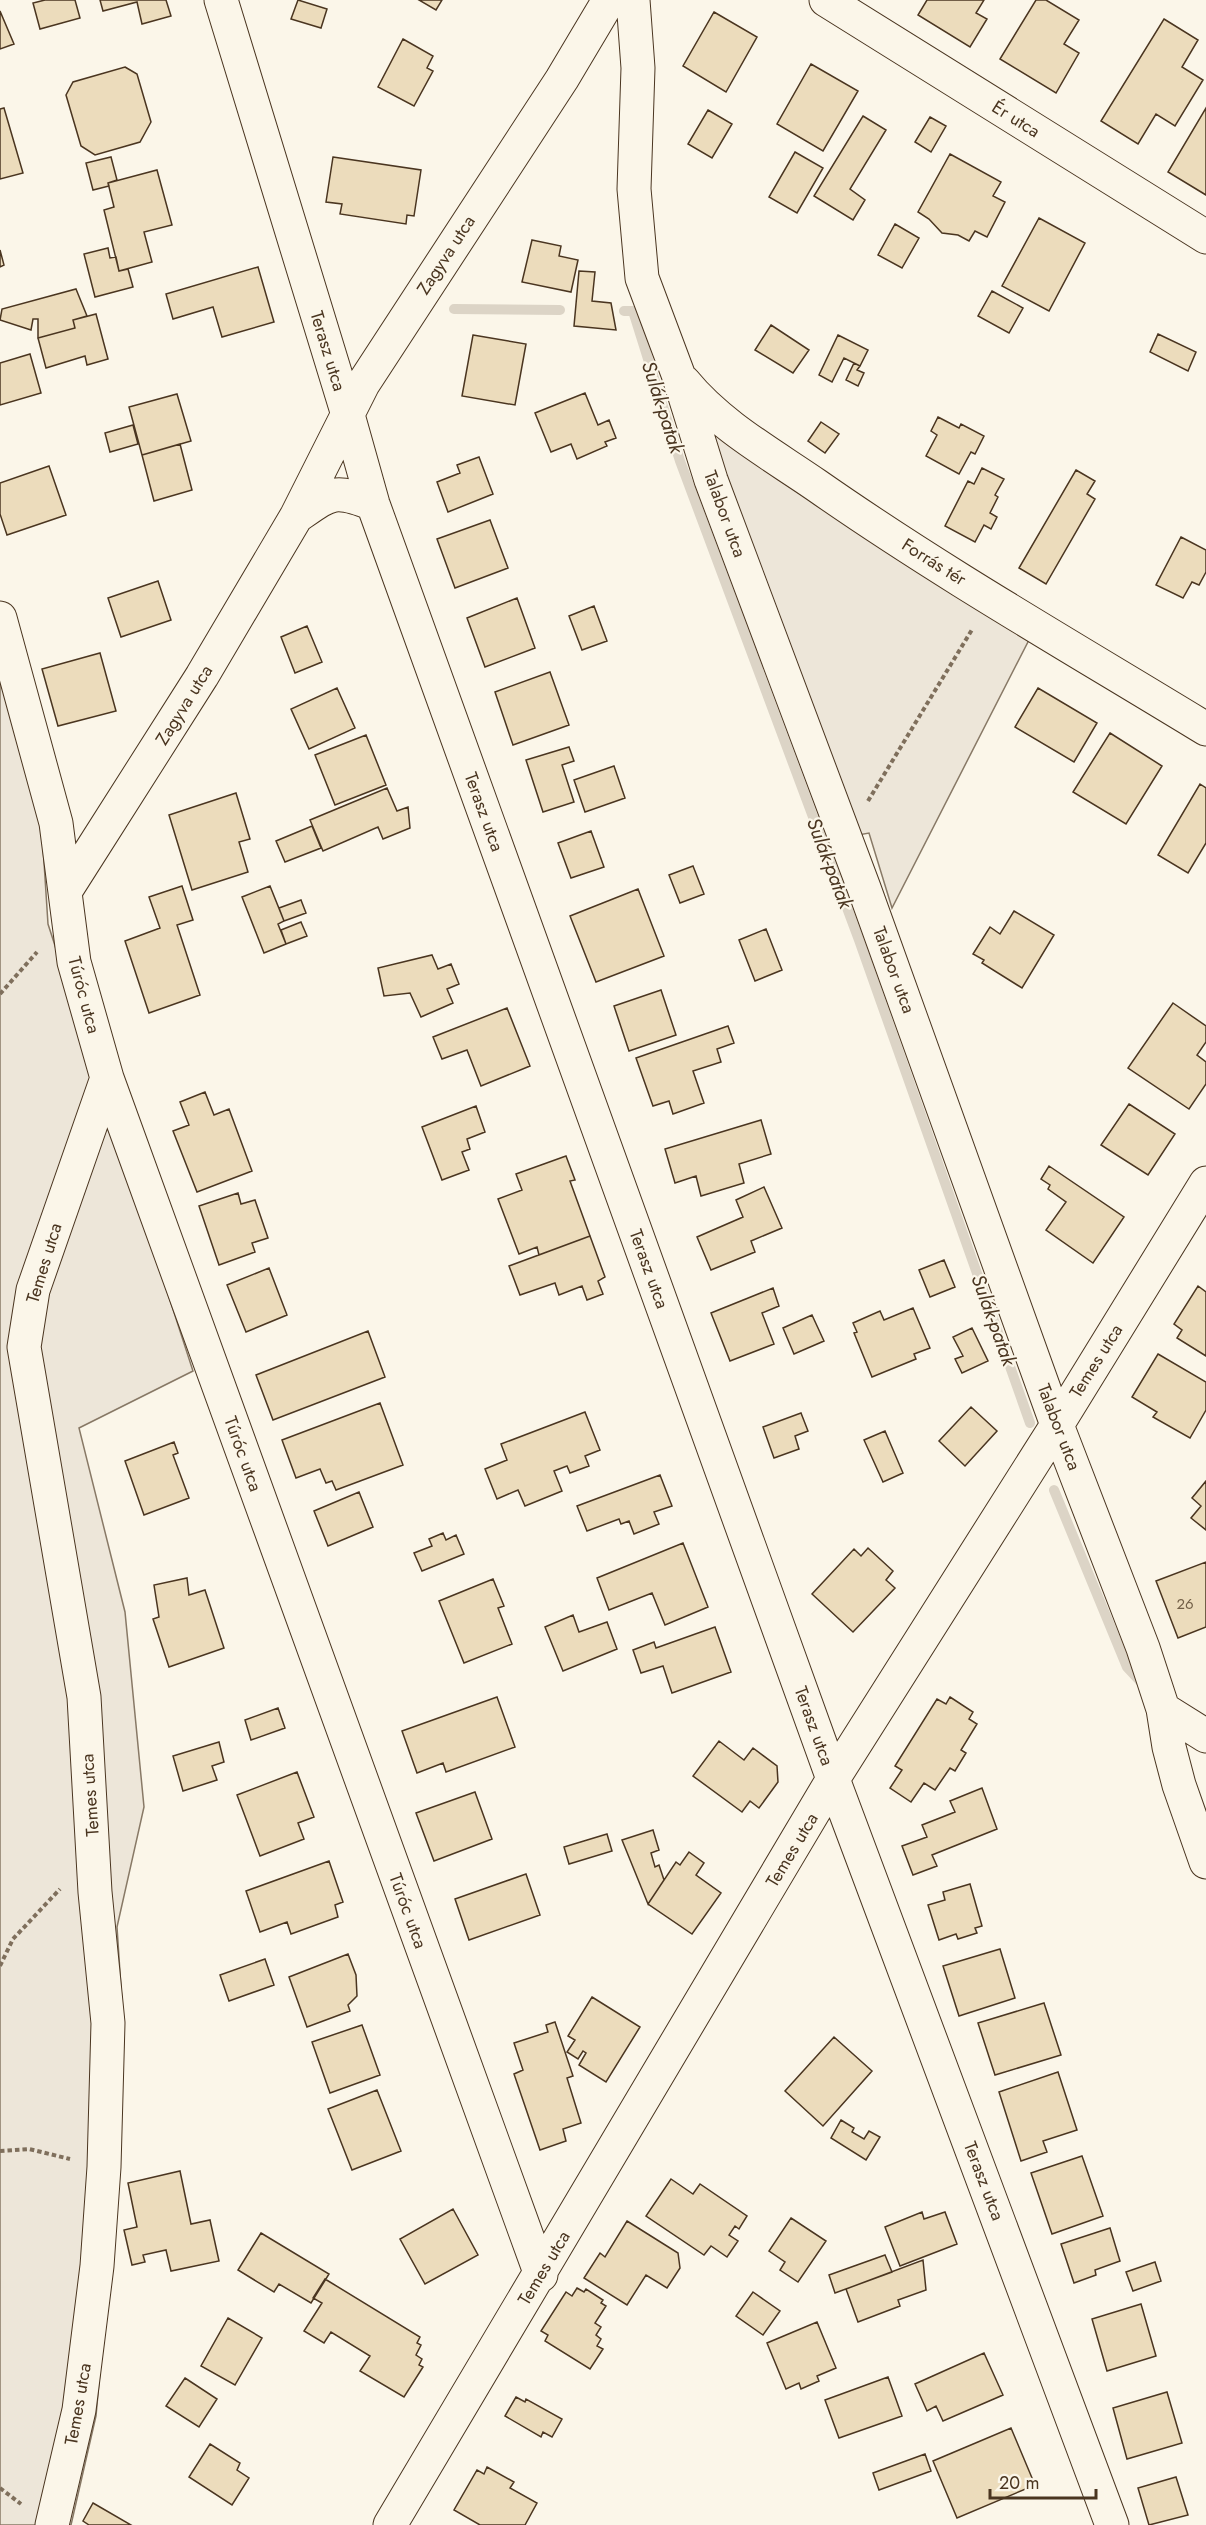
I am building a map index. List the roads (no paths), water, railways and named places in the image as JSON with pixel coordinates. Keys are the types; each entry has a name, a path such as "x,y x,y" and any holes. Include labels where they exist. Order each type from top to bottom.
{"street":[{"name":"Terasz utca","path":"221,0 373,504 833,1779 1112,2525"},
{"name":"Zagyva utca","path":"67,904 296,517 381,353 585,42 609,0"},
{"name":"Talabor utca","path":"633,0 638,68 634,189 642,278 678,374 711,480 845,837 1057,1425 1143,1648 1163,1709 1169,1747 1179,1785 1206,1862"},
{"name":"Ér utca","path":"826,0 1206,237"},
{"path":"585,42 602,36 615,38 624,46 638,68"},
{"name":"Forrás tér","path":"678,374 696,397 725,422 862,517 1206,729"},
{"name":"Zagyva utca","path":"296,517 327,495 347,494 373,504"},
{"name":"Túróc utca","path":"0,618 56,824 74,962 107,1078 541,2275"},
{"name":"Temes utca","path":"52,2525 79,2410 97,2266 104,2166 108,2023 95,1892 84,1697 24,1347 33,1290 107,1078"},
{"name":"Temes utca","path":"390,2525 541,2275 833,1779 1057,1425 1201,1203"},
{"path":"1163,1709 1206,1736"}],"waterway":[{"name":"Sulák-patak","path":"454,309 560,310"},
{"name":"Sulák-patak","path":"624,311 633,311 680,461 859,940 1030,1423"},
{"name":"Sulák-patak","path":"1054,1490 1127,1667 1141,1682"}]}
